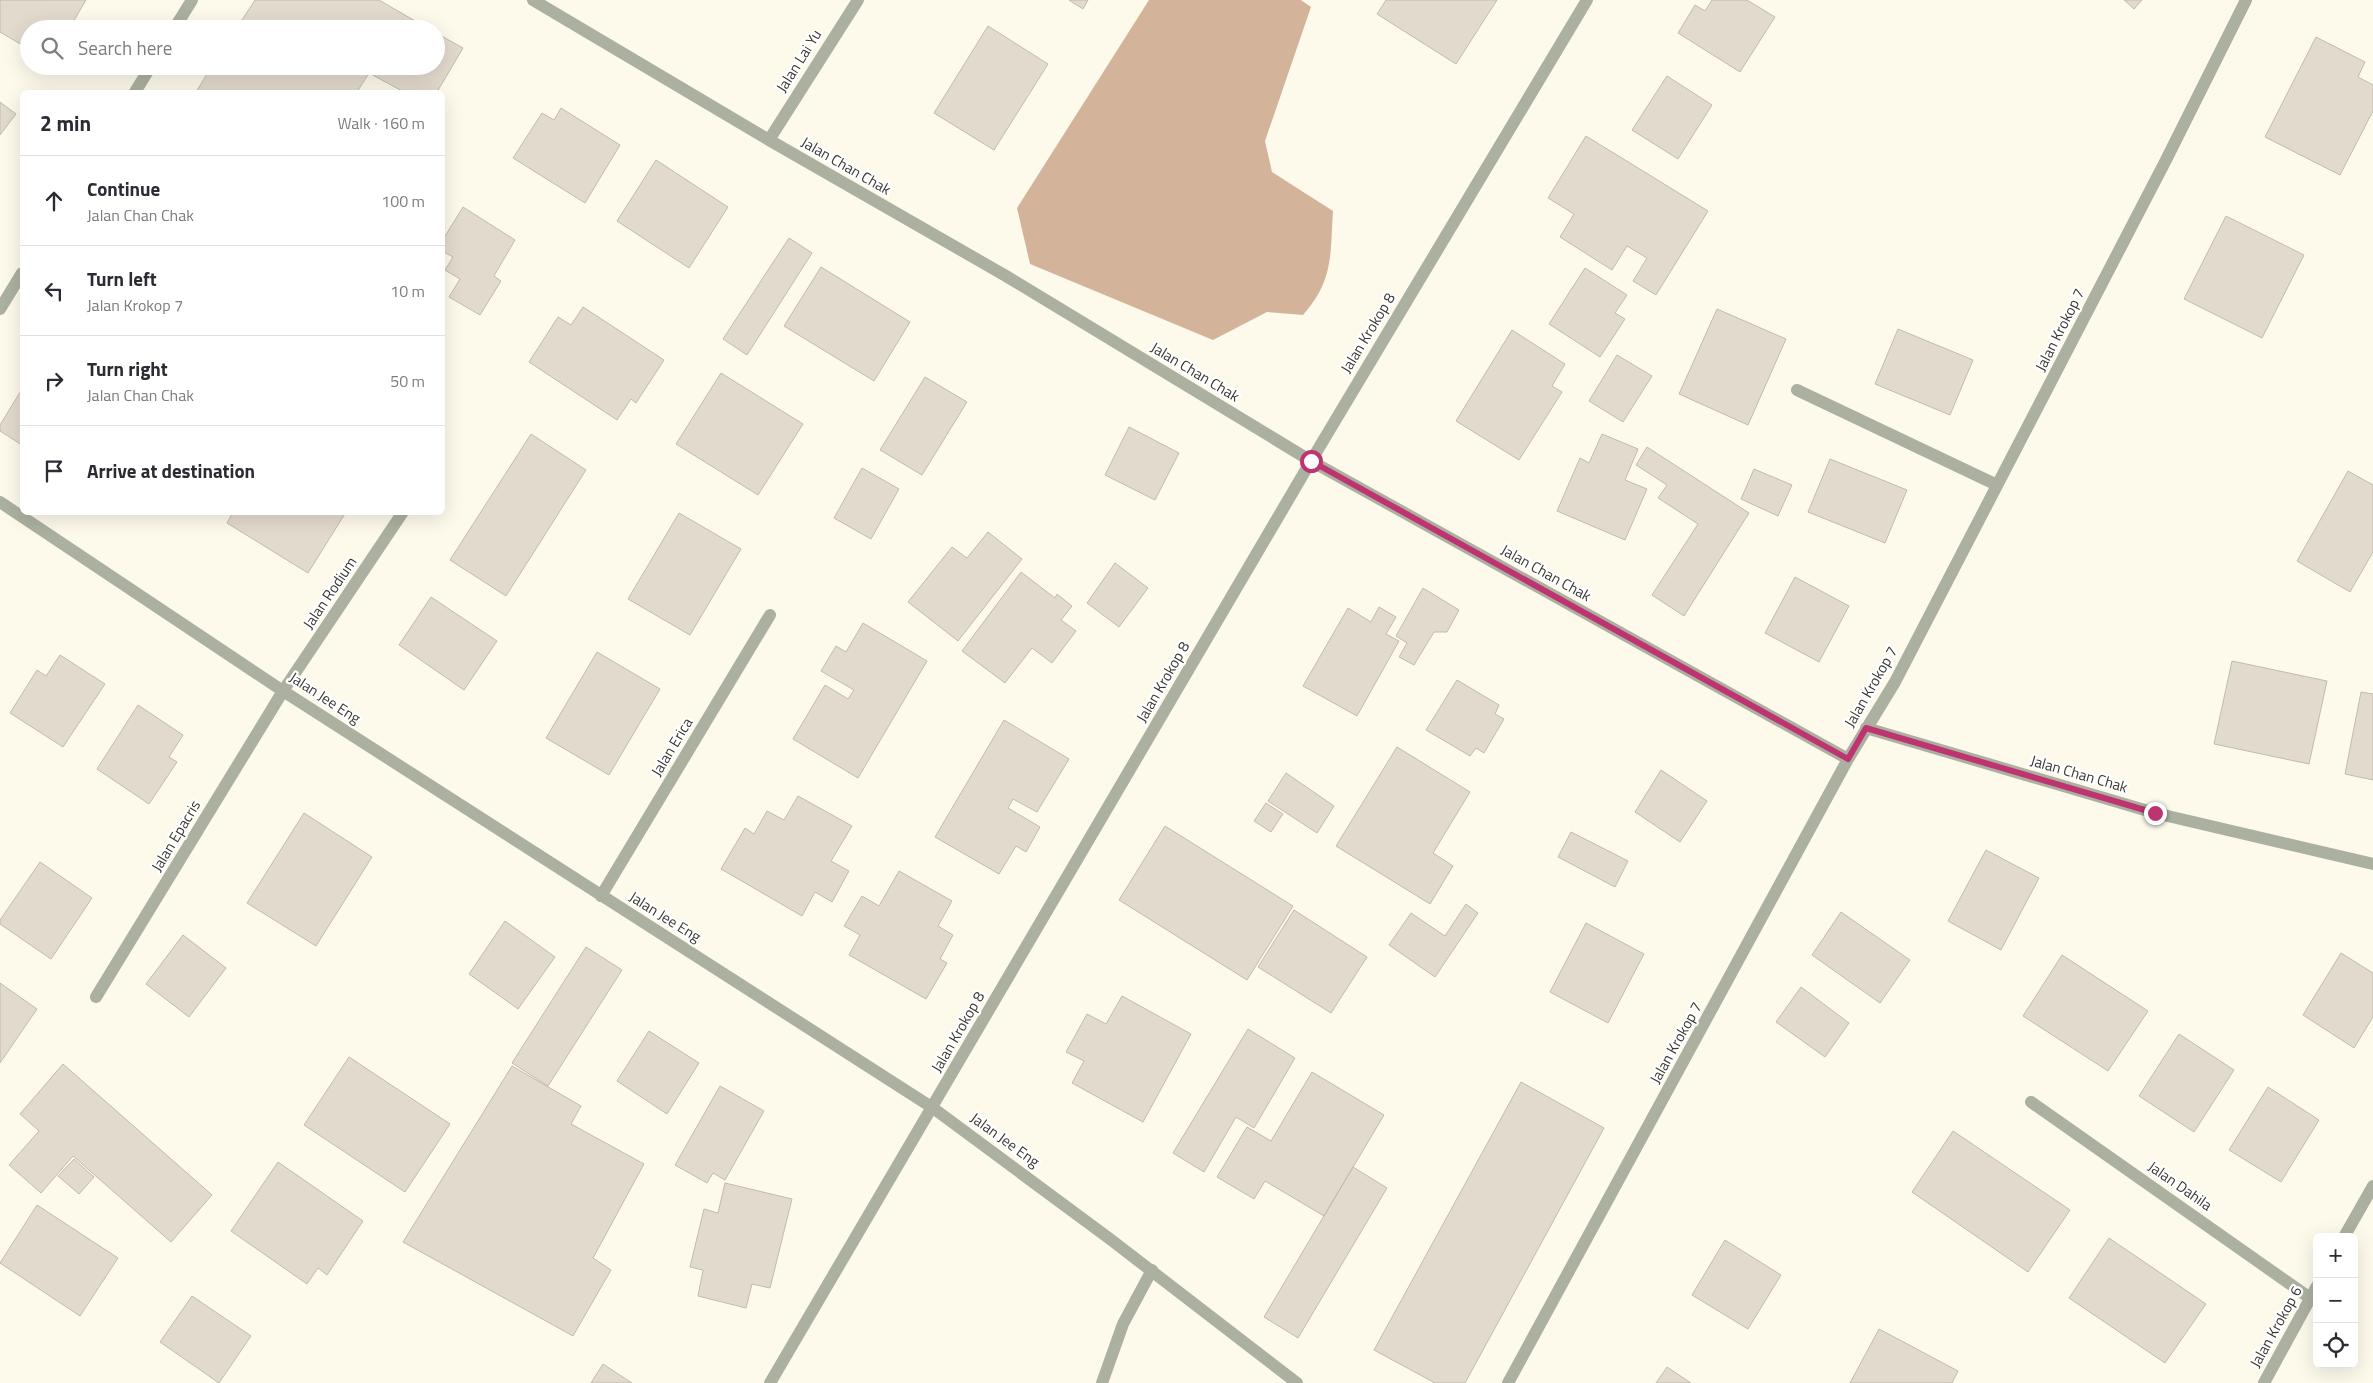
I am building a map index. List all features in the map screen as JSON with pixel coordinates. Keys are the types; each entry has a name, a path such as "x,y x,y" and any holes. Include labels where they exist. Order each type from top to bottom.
{"street":[{"path":"180,20 192,0"},
{"name":"Jalan Chan Chak","path":"533,0 769,140 1006,276 1311,461 1848,759"},
{"name":"Jalan Lai Yu","path":"769,140 858,0"},
{"name":"Jalan Krokop 8","path":"770,1383 1311,461 1587,0"},
{"name":"Jalan Krokop 7","path":"1508,1383 1848,759 1895,682 2166,160 2246,0"},
{"path":"136,90 145,75"},
{"path":"0,309 20,276"},
{"path":"1797,390 1997,486"},
{"name":"Jalan Jee Eng","path":"0,502 283,691 933,1108 1152,1270 1297,1383"},
{"name":"Jalan Rodium","path":"283,691 401,515"},
{"name":"Jalan Erica","path":"601,896 770,615"},
{"name":"Jalan Epacris","path":"96,998 283,691"},
{"name":"Jalan Chan Chak","path":"1866,728 2155,813 2373,864"},
{"name":"Jalan Dahila","path":"2031,1102 2310,1298"},
{"path":"2346,1233 2373,1186"},
{"path":"1102,1383 1123,1324 1152,1270"},
{"name":"Jalan Krokop 6","path":"2264,1383 2313,1293"}],"shaded area":[{"path":"1149,0 1301,0 1311,7 1265,141 1272,172 1333,211 1330,254 1325,278 1313,302 1303,315 1267,312 1213,340 1030,264 1017,208"}],"building":[{"path":"0,0 86,0 74,20 20,20 20,44 0,32"},
{"path":"255,0 379,0 413,20 242,20"},
{"path":"1069,0 1088,0 1083,9"},
{"path":"1386,0 1497,0 1456,64 1377,14"},
{"path":"1712,0 1747,0 1775,17 1740,72 1678,33 1695,5 1705,11"},
{"path":"2124,0 2142,0 2134,9"},
{"path":"988,26 1048,64 994,150 934,113"},
{"path":"2316,37 2365,62 2358,77 2373,85 2373,111 2340,175 2265,137"},
{"path":"445,38 463,48 438,90 400,90 373,75 445,75"},
{"path":"206,75 368,75 358,90 197,90"},
{"path":"1667,76 1712,105 1678,159 1632,130"},
{"path":"0,102 16,114 0,135"},
{"path":"561,108 620,145 585,203 513,158 542,113 554,120"},
{"path":"1586,136 1708,211 1656,295 1633,281 1647,258 1627,246 1612,270 1560,237 1574,214 1548,198"},
{"path":"656,160 728,207 689,268 617,221"},
{"path":"463,207 515,240 494,276 501,281 480,315 449,297 460,279 445,270 453,257 445,253 445,236"},
{"path":"2226,216 2304,255 2262,338 2184,299"},
{"path":"789,238 812,253 747,355 723,339"},
{"path":"821,267 910,322 874,381 784,326"},
{"path":"1585,268 1627,295 1615,313 1625,319 1600,357 1549,324"},
{"path":"583,307 664,360 636,403 631,399 617,420 529,362 558,317 571,325"},
{"path":"1717,309 1786,339 1748,425 1679,394"},
{"path":"1898,329 1973,360 1950,415 1875,384"},
{"path":"1512,330 1565,364 1552,386 1562,392 1519,460 1456,421"},
{"path":"1617,355 1652,376 1623,422 1589,401"},
{"path":"721,373 803,424 758,495 676,444"},
{"path":"925,377 967,402 922,475 880,450"},
{"path":"20,392 20,444 0,431 0,425"},
{"path":"1129,427 1179,453 1155,500 1105,475"},
{"path":"531,434 586,470 506,596 450,560"},
{"path":"1602,434 1638,449 1625,480 1647,489 1625,540 1557,511 1580,458 1589,463"},
{"path":"1647,447 1749,513 1684,616 1652,595 1698,524 1658,498 1667,485 1636,465"},
{"path":"1830,459 1907,490 1885,543 1808,512"},
{"path":"862,468 899,489 871,539 834,518"},
{"path":"1754,469 1792,485 1778,516 1741,499"},
{"path":"2348,471 2373,485 2373,552 2350,592 2297,561"},
{"path":"679,513 741,549 690,635 628,599"},
{"path":"231,515 344,515 308,573 227,523"},
{"path":"988,532 1022,559 958,641 908,602 952,547 967,558"},
{"path":"1115,563 1148,588 1119,627 1087,603"},
{"path":"1021,572 1055,598 1057,594 1072,606 1061,620 1076,631 1052,663 1032,648 1005,683 962,651"},
{"path":"1795,577 1849,606 1819,662 1765,633"},
{"path":"1423,588 1459,610 1447,632 1434,632 1414,665 1399,657 1407,643 1396,636"},
{"path":"431,597 497,641 464,690 399,645"},
{"path":"1379,607 1396,617 1386,634 1399,641 1357,716 1303,686 1348,608 1371,622"},
{"path":"863,623 927,661 858,778 793,739 825,685 848,699 854,690 821,671 836,646 846,652"},
{"path":"597,652 660,689 609,775 546,738"},
{"path":"60,655 105,684 63,747 10,713 37,670 46,676"},
{"path":"2232,661 2327,681 2309,764 2214,744"},
{"path":"1457,680 1499,705 1495,714 1504,719 1484,753 1476,748 1470,756 1426,730"},
{"path":"2361,692 2373,694 2373,780 2345,774"},
{"path":"138,705 183,735 169,757 177,762 149,804 97,769"},
{"path":"1004,720 1069,759 1037,812 1013,799 1008,808 1040,827 1026,852 1016,846 999,874 935,837"},
{"path":"1397,747 1470,792 1433,853 1453,866 1430,904 1336,846"},
{"path":"1661,770 1707,801 1680,842 1635,812"},
{"path":"1286,773 1334,806 1317,833 1268,801"},
{"path":"798,796 852,826 831,861 849,871 832,902 815,892 802,916 721,869 745,828 754,834 767,811 784,820"},
{"path":"1266,803 1283,814 1271,832 1254,821"},
{"path":"304,813 372,857 316,946 247,903"},
{"path":"1165,826 1293,906 1247,980 1119,900"},
{"path":"1571,832 1628,861 1615,887 1558,857"},
{"path":"1986,850 2039,878 2001,950 1948,921"},
{"path":"40,862 92,898 51,959 0,924 0,920"},
{"path":"899,871 952,901 938,926 953,935 940,959 947,963 926,999 849,955 860,935 844,926 862,896 879,906"},
{"path":"1466,904 1478,913 1435,977 1389,945 1411,913 1445,936"},
{"path":"1294,910 1367,957 1331,1013 1258,967"},
{"path":"1841,912 1910,960 1880,1003 1812,955"},
{"path":"505,921 555,957 518,1009 469,974"},
{"path":"1586,923 1644,954 1608,1023 1550,992"},
{"path":"183,935 226,968 189,1017 146,984"},
{"path":"586,947 622,970 548,1086 512,1063"},
{"path":"2341,953 2373,973 2373,1017 2354,1048 2303,1015"},
{"path":"2062,955 2148,1011 2108,1071 2023,1016"},
{"path":"0,983 37,1009 0,1063"},
{"path":"1801,987 1849,1023 1825,1057 1776,1022"},
{"path":"1122,996 1191,1034 1143,1122 1072,1083 1084,1061 1066,1052 1087,1014 1106,1024"},
{"path":"1248,1029 1295,1058 1254,1128 1236,1117 1204,1172 1173,1153"},
{"path":"649,1031 699,1063 667,1114 617,1081"},
{"path":"2179,1034 2234,1070 2194,1132 2139,1096"},
{"path":"349,1057 450,1124 405,1192 304,1125"},
{"path":"63,1064 212,1195 171,1242 73,1156 41,1193 9,1165 39,1131 20,1114"},
{"path":"512,1066 581,1106 571,1124 644,1164 593,1258 611,1270 573,1336 403,1242"},
{"path":"1312,1072 1384,1115 1324,1216 1265,1181 1254,1199 1217,1177 1247,1127 1271,1141"},
{"path":"1521,1082 1604,1128 1465,1383 1435,1383 1374,1350"},
{"path":"720,1086 764,1111 725,1180 713,1173 707,1183 675,1165"},
{"path":"2268,1087 2319,1120 2281,1182 2229,1150"},
{"path":"1953,1131 2070,1210 2028,1272 1912,1192"},
{"path":"74,1159 94,1177 79,1194 58,1176"},
{"path":"278,1162 363,1221 327,1275 318,1268 307,1284 231,1231"},
{"path":"1353,1167 1387,1188 1298,1338 1264,1317"},
{"path":"725,1183 792,1199 770,1288 752,1284 746,1308 698,1296 703,1270 690,1267 704,1209 718,1213"},
{"path":"37,1205 118,1258 80,1316 0,1263"},
{"path":"2109,1238 2206,1304 2165,1363 2069,1298"},
{"path":"1725,1240 1781,1275 1748,1329 1692,1295"},
{"path":"192,1296 251,1336 219,1383 160,1342"},
{"path":"1879,1329 1958,1371 1952,1383 1850,1383"},
{"path":"603,1364 632,1383 591,1383"},
{"path":"1667,1367 1691,1383 1656,1383"}],"route":[{"path":"1311,461 1848,759 1866,728 2155,813"}]}
